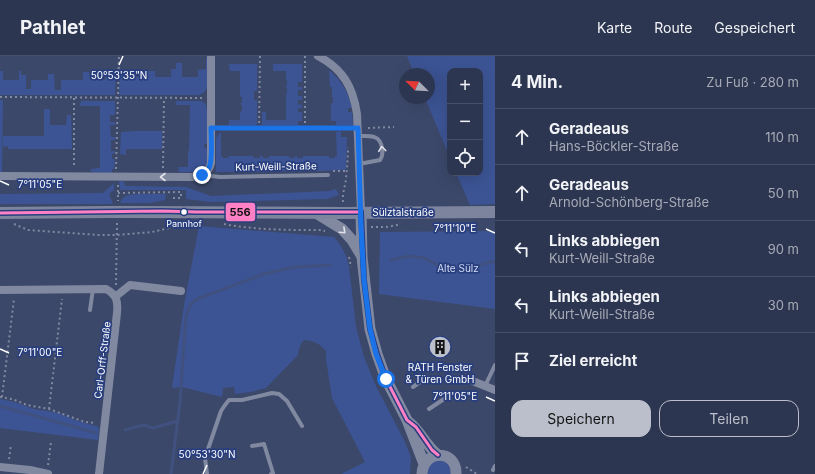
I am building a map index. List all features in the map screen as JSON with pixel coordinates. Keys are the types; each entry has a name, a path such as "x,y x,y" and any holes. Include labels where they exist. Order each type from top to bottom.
{"main road":[{"name":"Sülztalstraße","path":"0,213 495,212"}],"street":[{"path":"204,174 211,163 211,56"},
{"path":"318,56 327,58 346,81 351,90 356,107 360,164 362,257 370,329 376,354 386,379 407,420 423,469"},
{"name":"Kurt-Weill-Straße","path":"0,176 193,177 204,174"},
{"path":"316,213 342,230 352,240 362,257"},
{"path":"0,290 93,289 106,290 111,292 115,297 130,285 181,291"},
{"name":"Carl-Orff-Straße","path":"99,474 118,304 115,297"},
{"path":"475,382 495,390"},
{"path":"407,420 416,427 432,450 438,455 448,458 452,462 457,473"},
{"path":"423,469 430,458 438,455"},
{"path":"0,467 30,470 47,474"}],"lane":[{"path":"358,132 377,138 381,142 383,149 383,156 380,160 360,164"},
{"name":"Kurt-Weill-Straße","path":"204,174 220,177 328,175"},
{"path":"90,310 93,289"},
{"path":"485,386 495,365"},
{"path":"413,387 427,377"},
{"path":"207,474 205,458 221,411 229,400 242,400 272,393 279,394 287,401 302,426"},
{"path":"429,409 453,393"},
{"path":"252,446 264,444 274,473 271,474"}],"path":[{"path":"118,56 116,172 118,176 118,202"},
{"path":"259,128 260,56"},
{"path":"305,56 305,128"},
{"path":"0,97 211,97"},
{"path":"74,98 74,176"},
{"path":"163,177 164,98"},
{"path":"211,128 349,127 358,132"},
{"path":"349,127 349,135"},
{"path":"368,128 394,127"},
{"path":"343,198 347,171 348,142"},
{"name":"Kurt-Weill-Straße","path":"328,175 330,172 347,171"},
{"path":"118,193 181,192 181,198 172,198"},
{"path":"14,224 28,230 99,236 152,232 179,226 199,225 204,223"},
{"path":"217,223 240,227 320,230 330,232"},
{"path":"115,297 117,279 117,224"},
{"path":"49,409 63,289"},
{"path":"15,290 1,397 12,399 27,405 49,409 85,422 104,425"},
{"path":"47,474 51,442"}],"green space":[{"path":"407,56 495,56 495,204 470,205 457,176 483,176 483,68 447,68 447,151 428,104 435,104 435,68 412,68"},
{"path":"207,57 208,86 205,92 199,95 119,95 120,70 127,70 128,77 144,77 144,71 155,71 155,77 171,77 171,69 176,69 176,63 182,63 182,77 198,77 198,70 206,69"},
{"path":"229,64 257,64 257,91 254,91 254,100 257,100 256,125 229,125 229,120 240,120 242,105 240,103 242,103 242,97 240,96 240,71 230,71"},
{"path":"273,64 302,64 302,82 298,82 298,87 302,87 302,90 298,90 298,96 302,96 302,100 298,100 298,104 302,105 302,108 298,108 298,112 302,112 302,121 298,121 298,125 262,125 262,112 266,112 266,120 286,120 286,71 273,71"},
{"path":"329,70 341,82 347,92 352,108 348,108 348,112 352,112 353,125 336,125 336,121 331,121 331,103 333,103 333,97 332,87 330,87"},
{"path":"0,71 3,71 3,80 19,80 19,71 21,71 21,75 26,75 26,89 31,89 31,80 48,80 48,74 54,74 55,90 61,90 61,80 83,80 83,72 89,72 90,80 105,80 106,73 116,73 115,95 0,95"},
{"path":"0,100 3,100 2,172 0,172"},
{"path":"81,101 115,101 115,115 110,115 110,122 115,122 115,125 110,125 111,137 115,137 115,140 111,140 111,151 115,151 115,153 112,154 112,159 115,159 112,173 91,172 91,169 100,168 100,106 80,106"},
{"path":"176,101 202,101 206,105 207,144 204,144 204,147 207,148 207,164 199,171 179,172 178,167 188,167 190,105 176,105"},
{"path":"44,109 50,109 50,125 66,125 67,115 71,115 72,149 8,149 8,146 3,147 3,136 44,136"},
{"path":"162,131 162,149 126,149 126,155 120,154 121,132"},
{"path":"341,131 341,137 347,137 346,170 316,171 316,167 309,167 308,171 299,171 297,168 297,171 216,172 216,139 221,132 221,156 223,158 228,158 229,156 253,156 254,158 260,158 260,156 263,156 263,158 269,158 269,156 289,156 289,158 294,158 297,156 297,158 303,158 303,156 328,156 329,158 335,158 335,156 337,156 336,132"},
{"path":"119,180 124,182 125,186 186,187 211,196 330,191 336,189 339,195 327,199 211,202 186,199 186,190 120,190"},
{"path":"114,183 114,190 109,194 113,204 0,204 0,194 103,193"},
{"path":"138,194 166,194 165,200 150,203 120,203 125,196"},
{"path":"199,226 334,237 343,250 349,266 356,327 364,357 376,386 404,440 411,457 410,474 341,474 365,462 332,398 326,351 319,344 314,342 304,340 298,355 266,388 235,394 234,387 223,388 222,397 182,387 172,388 184,305"},
{"name":"Alte Sülz","path":"495,231 495,309 379,294 380,232"},
{"path":"0,399 34,409 59,413 75,420 99,427 98,440 0,428"},
{"path":"442,460 449,466 451,474 427,474 431,463"}],"waterway":[{"name":"Alte Sülz","path":"391,260 409,256 425,258 449,272 495,262"},
{"path":"171,474 180,402 186,316 191,304 197,299 264,274 294,267 330,265"},
{"path":"0,406 96,433"},
{"path":"125,430 144,425 153,428 178,421"}],"transit line":[{"name":"556","path":"0,213 162,211 361,212"},
{"name":"556","path":"361,212 364,280 370,329 377,354 386,379 407,420 416,427 432,450 438,455"}],"place":[{"name":"Pannhof","path":"184,212"},
{"name":"RATH Fenster & Türen GmbH","path":"440,347"}],"route":[{"path":"202,175 209,168 211,163 211,128 358,128 364,280 370,329 376,354 386,379"}]}
